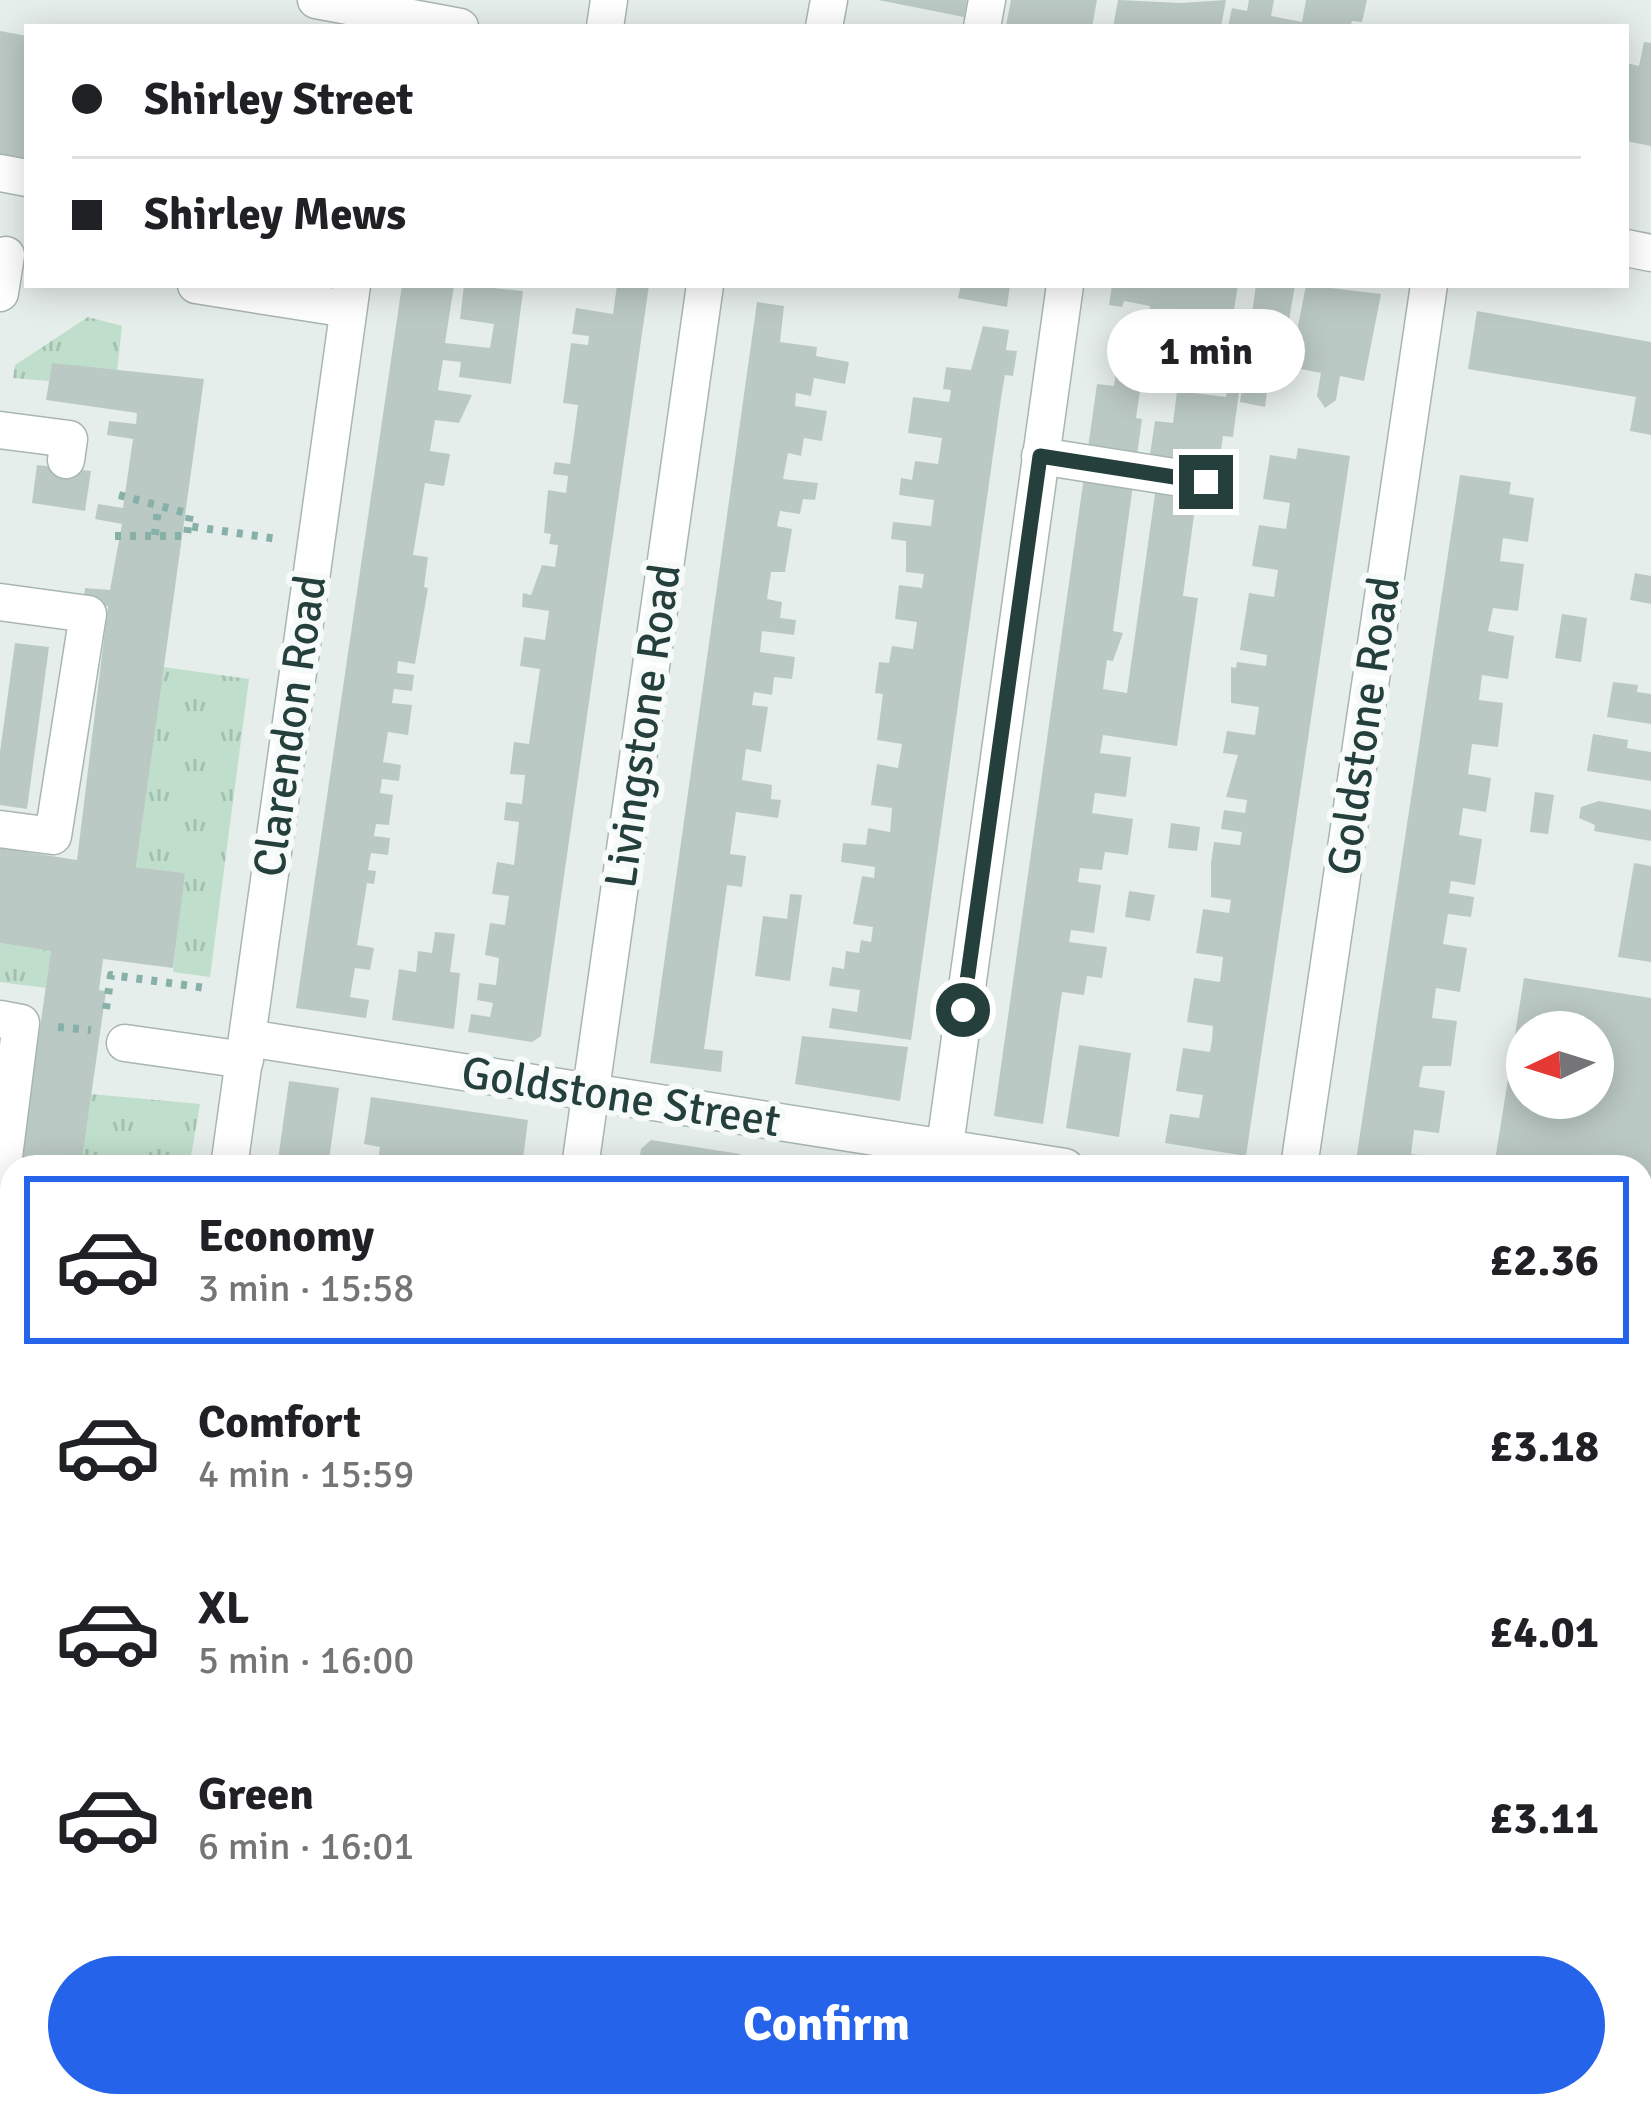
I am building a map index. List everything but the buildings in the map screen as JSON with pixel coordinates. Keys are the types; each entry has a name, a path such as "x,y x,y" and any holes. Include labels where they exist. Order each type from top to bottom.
{"street":[{"path":"316,0 392,21 426,24"},
{"path":"0,293 11,256"},
{"path":"234,288 350,297"},
{"name":"Livingstone Road","path":"582,1155 704,288"},
{"path":"943,1155 1065,288"},
{"name":"Goldstone Road","path":"1301,1155 1429,288"},
{"name":"Clarendon Road","path":"231,1155 350,297"},
{"path":"0,430 69,439"},
{"path":"1040,456 1206,482"},
{"path":"0,602 88,614 52,836 0,829"},
{"path":"2,1155 11,1021"},
{"name":"Goldstone Street","path":"114,1037 591,1092 932,1155"}],"path":[{"path":"115,536 187,536 190,514 119,495"},
{"path":"155,535 158,509"},
{"path":"188,526 315,545"},
{"path":"11,1021 114,1037 111,975 206,988"}],"green space":[{"path":"88,317 122,326 117,372 53,364 49,381 13,378 15,365"},
{"path":"163,667 249,679 210,977 173,972 184,873 136,867"},
{"path":"0,943 51,951 46,988 0,982"},
{"path":"91,1094 200,1104 191,1155 83,1155"}],"route":[{"path":"963,1010 1040,456 1206,482"}]}
